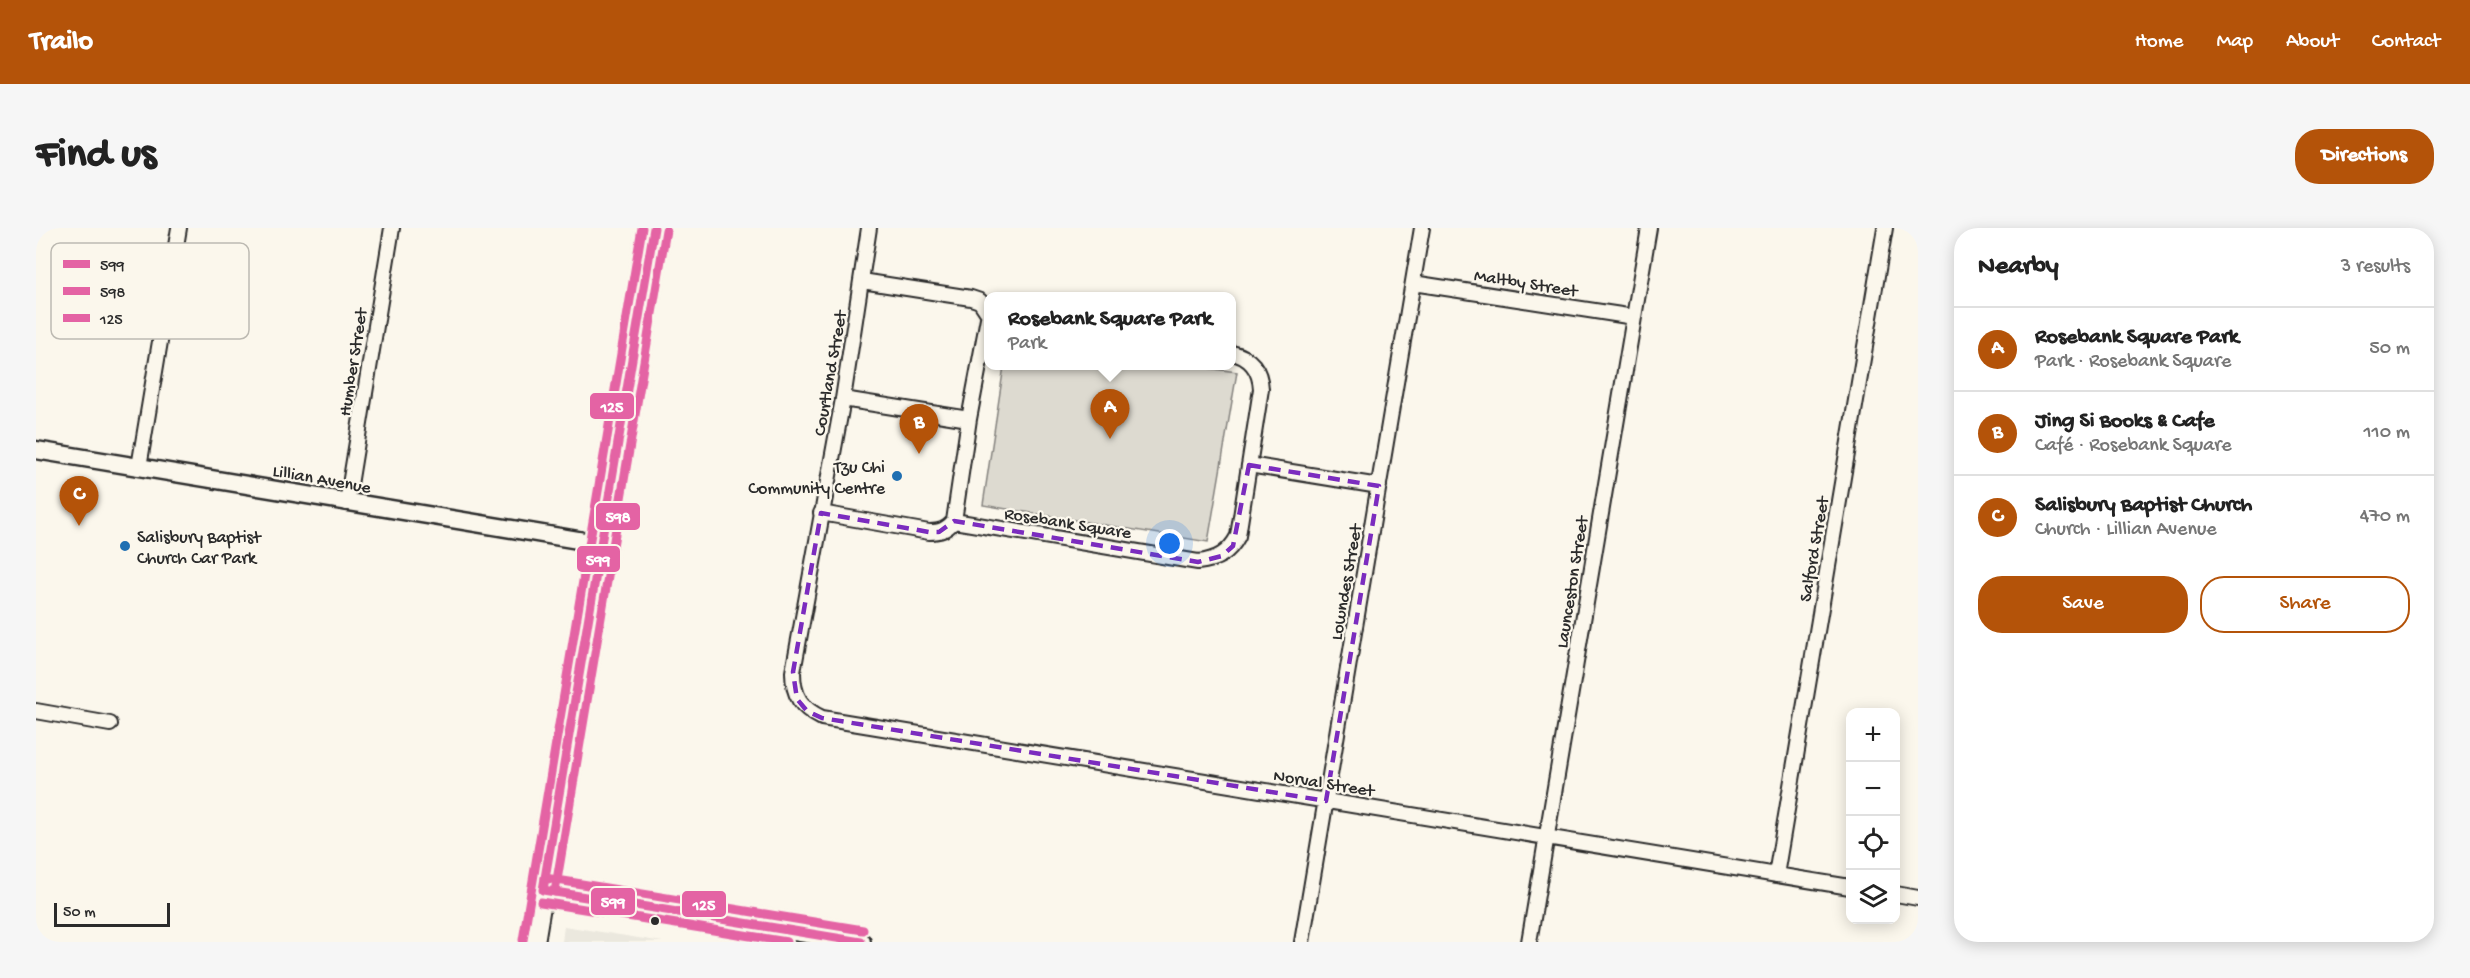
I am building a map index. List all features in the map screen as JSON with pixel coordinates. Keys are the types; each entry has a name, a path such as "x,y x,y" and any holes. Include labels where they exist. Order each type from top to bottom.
{"main road":[{"path":"535,942 654,228"},
{"path":"543,890 861,942"}],"street":[{"path":"176,243 179,228"},
{"name":"Humber Street","path":"347,502 392,228"},
{"name":"Courtland Street","path":"797,699 793,686 793,672 843,399 869,228"},
{"name":"Lowndes Street","path":"1302,942 1422,228"},
{"name":"Launceston Street","path":"1529,942 1649,228"},
{"name":"Salford Street","path":"1776,875 1885,228"},
{"path":"862,281 971,298 980,301 984,307"},
{"name":"Maltby Street","path":"1413,283 1634,317"},
{"path":"138,467 160,339"},
{"path":"821,513 928,532 939,532 948,528 954,521 969,419 984,339"},
{"name":"Rosebank Square","path":"954,521 1198,562 1222,556 1233,546 1238,536 1261,389 1256,367 1248,359 1236,354"},
{"path":"843,399 969,419"},
{"name":"Lillian Avenue","path":"36,450 602,543"},
{"path":"1249,465 1379,486"},
{"name":"Norval Street","path":"797,699 807,711 822,718 1846,886"},
{"path":"36,711 110,724"},
{"path":"1900,895 1918,898"}],"highlighted area":[{"path":"1249,465 1379,486 1326,801 822,718 807,711 797,699 793,672 821,513 929,532 939,532 954,521 1198,562 1222,556 1233,546"}],"shaded area":[{"path":"1003,370 1222,370 1237,372 1208,542 983,505"},
{"path":"564,926 663,942 562,942"}],"transit line":[{"name":"125","path":"523,940 642,228"},
{"name":"599","path":"543,890 654,228"},
{"name":"598","path":"555,892 666,230"},
{"name":"125","path":"545,878 863,930"},
{"name":"599","path":"543,890 861,942"},
{"name":"598","path":"541,902 787,942"}],"place":[{"name":"Rosebank Square Park","path":"1110,439"},
{"name":"Jing Si Books & Cafe","path":"919,454"},
{"name":"Tzu Chi Community Centre","path":"897,476"},
{"name":"Salisbury Baptist Church","path":"79,526"},
{"name":"Salisbury Baptist Church Car Park","path":"125,546"}]}
